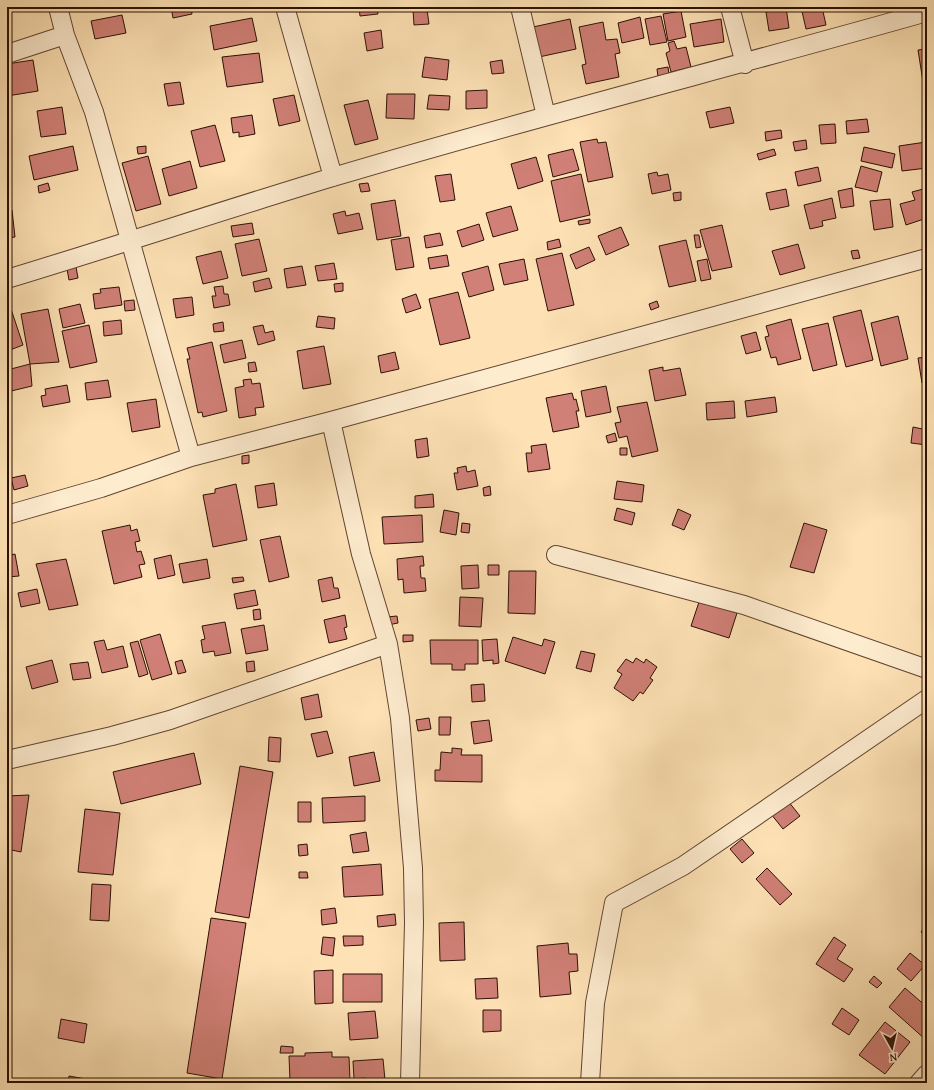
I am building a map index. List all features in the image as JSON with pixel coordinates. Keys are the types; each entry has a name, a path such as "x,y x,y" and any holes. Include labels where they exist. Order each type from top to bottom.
{"street":[{"path":"58,7 65,35 94,112 191,457"},
{"path":"285,7 333,177"},
{"path":"520,7 546,116"},
{"path":"730,7 745,64"},
{"path":"7,279 333,177 546,116 745,64 927,12"},
{"path":"7,54 65,35"},
{"path":"7,515 101,488 191,457 331,421 927,258"},
{"path":"331,421 361,554 388,644 400,718 413,868 414,931 410,1083"},
{"path":"556,555 744,606 927,669"},
{"path":"7,760 112,736 170,720 388,644"},
{"path":"590,1083 595,1003 614,902 682,866 927,699"},
{"path":"919,1083 927,1074"}],"building":[{"path":"171,7 191,7 192,14 173,18"},
{"path":"359,7 377,7 378,14 360,16"},
{"path":"649,7 669,7 650,12"},
{"path":"786,7 789,28 769,31 766,12 771,11 771,8"},
{"path":"801,7 822,7 826,25 806,29"},
{"path":"427,9 429,24 414,25 413,10"},
{"path":"681,11 686,37 668,41 663,14"},
{"path":"122,15 126,33 95,39 91,21"},
{"path":"661,16 667,42 650,45 645,19"},
{"path":"640,17 644,38 622,43 618,23"},
{"path":"252,18 257,41 214,50 210,26"},
{"path":"570,19 576,49 539,57 533,27"},
{"path":"721,19 724,42 694,47 690,24"},
{"path":"603,22 606,40 617,39 620,53 615,54 619,77 586,84 582,65 586,64 579,27"},
{"path":"381,30 383,48 367,51 364,33"},
{"path":"674,41 677,49 686,47 691,67 671,72 666,53 670,51 668,43"},
{"path":"927,49 927,88 924,88 918,50"},
{"path":"259,53 263,82 227,87 222,57"},
{"path":"425,57 449,60 447,80 422,77"},
{"path":"33,60 38,91 7,96 7,64"},
{"path":"502,60 504,73 492,74 490,62"},
{"path":"668,67 669,75 658,77 657,69"},
{"path":"180,82 184,104 168,106 164,84"},
{"path":"487,90 487,108 466,109 466,91"},
{"path":"387,94 415,94 414,119 386,118"},
{"path":"294,95 300,121 279,126 273,99"},
{"path":"429,95 450,96 449,110 427,109"},
{"path":"368,100 378,139 355,145 344,105"},
{"path":"62,107 66,134 41,137 37,111"},
{"path":"730,107 734,123 710,128 706,112"},
{"path":"252,115 255,134 239,137 239,132 233,133 231,118"},
{"path":"867,119 869,132 847,134 846,121"},
{"path":"835,124 836,143 821,144 819,125"},
{"path":"215,125 225,161 200,167 191,131"},
{"path":"781,130 782,138 766,141 765,132"},
{"path":"597,139 598,143 606,142 613,177 588,182 580,142"},
{"path":"806,140 807,149 795,151 793,142"},
{"path":"926,142 927,168 902,171 899,146"},
{"path":"73,146 78,170 34,180 29,156"},
{"path":"146,146 146,153 138,154 137,147"},
{"path":"864,147 895,154 892,168 861,161"},
{"path":"573,149 579,170 553,177 548,155"},
{"path":"774,149 776,155 759,160 757,154"},
{"path":"148,156 161,204 136,211 122,163"},
{"path":"536,157 543,181 518,189 511,164"},
{"path":"190,161 197,188 169,196 162,169"},
{"path":"861,166 882,172 877,192 855,187"},
{"path":"818,167 821,181 798,186 795,172"},
{"path":"657,172 658,176 668,174 671,190 652,194 648,174"},
{"path":"451,174 455,200 440,202 435,176"},
{"path":"581,174 590,215 560,222 551,181"},
{"path":"48,183 50,190 39,193 38,186"},
{"path":"368,183 370,191 361,192 359,184"},
{"path":"852,188 854,206 841,208 838,191"},
{"path":"927,188 927,218 906,225 900,204 915,200 912,192"},
{"path":"786,189 789,206 770,210 766,193"},
{"path":"681,192 681,200 674,201 673,193"},
{"path":"832,198 836,218 822,221 823,226 810,229 804,205"},
{"path":"890,199 893,227 874,230 870,201"},
{"path":"395,200 401,236 377,240 371,204"},
{"path":"511,206 518,230 493,237 486,213"},
{"path":"12,210 15,237 7,238 7,211"},
{"path":"345,211 346,216 359,213 363,229 338,234 333,214"},
{"path":"590,219 590,223 579,225 578,221"},
{"path":"252,223 254,234 233,237 231,226"},
{"path":"479,224 484,240 462,247 457,231"},
{"path":"722,225 732,267 712,271 700,230"},
{"path":"621,227 629,245 606,255 598,236"},
{"path":"440,233 443,245 426,248 424,236"},
{"path":"694,235 699,235 701,247 696,248"},
{"path":"409,237 414,267 396,270 391,240"},
{"path":"259,239 267,271 242,276 235,244"},
{"path":"559,239 561,247 548,250 547,242"},
{"path":"686,240 696,281 669,287 659,246"},
{"path":"798,244 805,268 780,275 772,251"},
{"path":"589,247 595,260 576,269 570,255"},
{"path":"858,250 860,258 853,259 851,251"},
{"path":"221,251 228,278 203,284 196,257"},
{"path":"562,253 574,305 548,311 536,259"},
{"path":"447,255 449,266 430,269 428,258"},
{"path":"524,259 528,280 504,285 499,264"},
{"path":"707,259 711,279 701,281 697,261"},
{"path":"334,263 337,279 318,281 315,266"},
{"path":"302,266 306,285 287,288 284,269"},
{"path":"488,266 494,290 469,297 462,273"},
{"path":"76,267 78,278 69,280 67,269"},
{"path":"269,278 272,288 255,292 253,282"},
{"path":"343,283 343,291 335,292 334,284"},
{"path":"223,286 224,294 228,294 230,305 214,308 212,296 216,296 214,287"},
{"path":"119,287 122,305 95,309 93,294 101,293 100,289"},
{"path":"458,292 470,338 440,345 429,299"},
{"path":"416,294 421,308 406,313 402,299"},
{"path":"192,297 194,315 176,318 173,299"},
{"path":"134,300 135,310 125,311 124,301"},
{"path":"657,301 659,307 651,310 649,304"},
{"path":"9,303 23,345 10,350 7,341 7,304"},
{"path":"80,304 85,323 63,328 59,309"},
{"path":"48,309 59,362 30,364 21,314"},
{"path":"861,310 873,360 846,367 833,317"},
{"path":"318,316 335,318 334,329 316,327"},
{"path":"898,316 908,359 881,366 871,323"},
{"path":"791,319 801,359 778,365 776,357 771,358 765,337 769,336 766,326"},
{"path":"121,320 122,334 104,336 103,322"},
{"path":"223,322 224,331 214,332 213,324"},
{"path":"828,323 837,365 813,371 802,329"},
{"path":"89,325 97,362 70,368 62,331"},
{"path":"263,325 265,333 273,331 275,340 258,345 253,327"},
{"path":"756,332 761,350 746,354 741,336"},
{"path":"242,340 246,358 224,363 220,345"},
{"path":"212,342 227,411 203,417 202,412 198,413 187,359 190,359 187,348"},
{"path":"324,346 331,384 303,389 297,351"},
{"path":"395,352 399,369 381,373 378,356"},
{"path":"927,357 927,383 922,383 918,358"},
{"path":"255,362 257,371 249,372 248,363"},
{"path":"30,364 32,386 7,392 7,370"},
{"path":"663,367 663,371 680,368 686,395 655,401 649,370"},
{"path":"251,379 252,384 260,383 264,407 255,408 256,415 239,418 235,388 244,386 243,380"},
{"path":"108,380 111,397 87,400 85,383"},
{"path":"67,385 70,402 43,407 41,396 46,395 45,389"},
{"path":"606,386 611,412 586,417 581,391"},
{"path":"572,393 574,400 576,399 579,411 576,411 579,427 553,432 546,398"},
{"path":"775,397 777,412 747,417 745,401"},
{"path":"156,399 160,427 132,432 127,403"},
{"path":"734,401 735,418 707,420 706,403"},
{"path":"647,402 658,451 632,457 627,436 619,438 615,423 621,422 617,407"},
{"path":"913,427 927,430 927,445 911,443"},
{"path":"615,433 617,441 608,443 606,436"},
{"path":"427,438 429,456 417,458 415,440"},
{"path":"546,444 550,469 528,472 526,453 532,453 531,446"},
{"path":"620,448 627,448 627,455 620,455"},
{"path":"249,455 249,463 242,464 242,456"},
{"path":"466,466 467,472 475,470 478,486 457,490 454,473 458,473 457,468"},
{"path":"25,475 28,486 14,490 11,478"},
{"path":"617,481 644,485 642,502 614,499"},
{"path":"274,483 277,505 258,508 255,486"},
{"path":"236,484 247,540 213,547 203,495 215,493 215,489"},
{"path":"490,486 491,495 484,496 483,488"},
{"path":"433,494 434,507 415,508 415,496"},
{"path":"617,508 635,513 632,525 614,520"},
{"path":"678,509 691,515 684,530 672,525"},
{"path":"444,510 459,513 456,535 440,532"},
{"path":"422,515 423,542 384,544 382,517"},
{"path":"462,523 470,524 469,533 461,532"},
{"path":"804,523 827,530 814,573 790,567"},
{"path":"130,525 131,531 137,529 140,541 135,542 137,552 141,551 145,564 139,565 142,577 114,584 102,531"},
{"path":"280,536 289,577 269,582 260,540"},
{"path":"15,554 19,576 8,577 7,556"},
{"path":"171,555 175,575 158,579 154,559"},
{"path":"423,556 424,566 420,566 421,578 425,578 426,591 404,593 403,579 398,580 397,559"},
{"path":"66,559 78,605 49,610 36,564"},
{"path":"207,559 210,578 183,583 179,564"},
{"path":"478,565 479,588 462,589 461,566"},
{"path":"488,565 499,565 499,575 488,575"},
{"path":"509,571 536,571 535,614 508,613"},
{"path":"243,577 244,581 233,583 232,578"},
{"path":"332,577 334,588 338,588 340,598 322,602 318,580"},
{"path":"37,589 40,603 21,607 18,593"},
{"path":"255,590 258,605 237,609 234,594"},
{"path":"701,596 715,606 737,613 729,638 691,626"},
{"path":"460,597 483,598 481,627 459,626"},
{"path":"260,609 261,619 254,620 253,610"},
{"path":"345,615 347,627 344,628 347,639 329,643 324,620"},
{"path":"397,616 398,623 388,625 387,617"},
{"path":"225,622 231,653 215,656 214,651 203,653 201,640 205,639 202,626"},
{"path":"264,625 268,650 246,654 241,629"},
{"path":"160,634 172,674 152,680 140,640"},
{"path":"403,635 413,635 413,641 403,642"},
{"path":"513,637 542,646 544,639 555,642 545,674 505,661"},
{"path":"497,639 499,663 493,664 493,660 483,661 482,640"},
{"path":"104,640 107,650 123,646 128,667 102,673 94,642"},
{"path":"430,640 478,640 478,664 465,664 465,670 452,670 452,664 431,664"},
{"path":"138,641 148,674 139,677 130,643"},
{"path":"581,651 595,654 591,672 576,668"},
{"path":"636,658 644,663 646,659 657,667 650,678 653,680 643,694 640,692 633,701 614,688 622,674 617,671 626,659 633,663"},
{"path":"52,660 58,682 32,689 26,667"},
{"path":"182,660 186,672 178,674 175,662"},
{"path":"254,661 255,671 247,672 246,662"},
{"path":"88,662 91,678 73,680 70,664"},
{"path":"484,684 485,701 472,702 471,685"},
{"path":"318,694 322,717 305,720 301,698"},
{"path":"439,717 451,717 450,735 439,735"},
{"path":"429,718 431,729 418,731 416,720"},
{"path":"489,720 492,741 474,744 471,722"},
{"path":"327,731 333,753 317,757 311,734"},
{"path":"269,737 281,738 280,762 268,761"},
{"path":"452,748 462,749 461,755 482,755 482,782 435,781 435,770 440,770 441,752 452,753"},
{"path":"374,752 380,781 354,786 349,757"},
{"path":"194,753 201,784 121,804 113,772"},
{"path":"240,766 273,772 249,918 215,912"},
{"path":"29,795 21,852 7,849 7,796"},
{"path":"365,796 365,821 323,823 322,798"},
{"path":"788,801 800,816 783,829 771,814"},
{"path":"298,802 311,802 311,822 298,822"},
{"path":"85,809 120,813 113,875 78,872"},
{"path":"366,832 369,851 353,853 350,835"},
{"path":"742,839 754,853 742,863 730,849"},
{"path":"307,844 308,855 299,856 298,845"},
{"path":"381,864 383,895 344,897 342,867"},
{"path":"767,868 792,894 780,905 756,879"},
{"path":"299,872 307,872 308,878 299,878"},
{"path":"92,884 111,885 109,921 90,920"},
{"path":"335,908 337,923 322,925 321,910"},
{"path":"395,914 396,925 378,927 377,916"},
{"path":"211,918 246,923 222,1079 187,1073"},
{"path":"464,922 465,960 440,961 439,923"},
{"path":"927,924 927,937 921,932"},
{"path":"343,936 363,936 363,945 344,946"},
{"path":"323,937 335,938 333,956 321,954"},
{"path":"834,937 846,945 837,959 853,969 844,982 816,964"},
{"path":"568,943 569,954 577,954 578,971 569,972 571,994 540,997 537,946"},
{"path":"910,953 925,965 911,981 897,969"},
{"path":"333,970 333,1003 315,1004 314,971"},
{"path":"343,974 382,974 382,1002 343,1002"},
{"path":"874,976 882,983 877,988 869,982"},
{"path":"497,978 498,998 476,999 475,979"},
{"path":"905,988 927,1007 926,1040 889,1007"},
{"path":"842,1008 859,1020 849,1035 832,1024"},
{"path":"483,1010 501,1010 501,1031 483,1032"},
{"path":"375,1011 378,1038 350,1040 348,1013"},
{"path":"61,1019 87,1024 84,1043 58,1038"},
{"path":"885,1022 910,1042 885,1074 859,1055"},
{"path":"281,1046 293,1047 293,1053 280,1053"},
{"path":"332,1052 332,1057 349,1057 350,1080 290,1081 289,1056 305,1056 305,1053"},
{"path":"383,1059 385,1080 365,1082 365,1078 354,1079 353,1061"},
{"path":"69,1076 108,1083 68,1083"}]}
